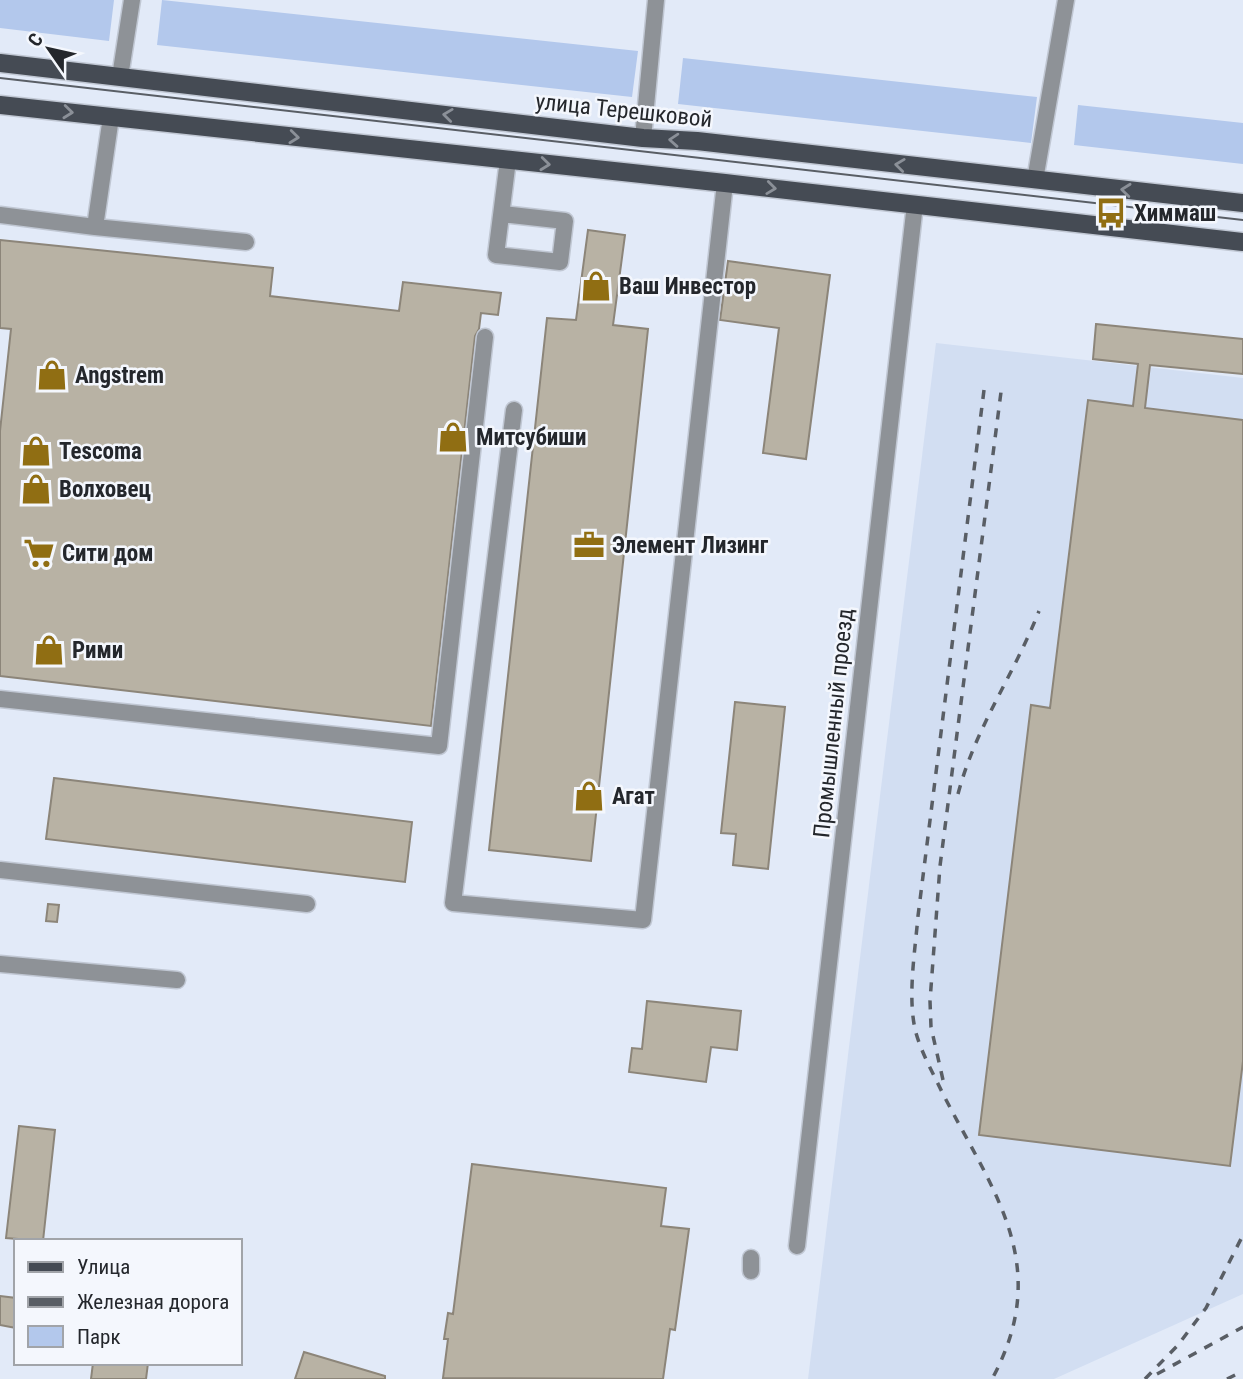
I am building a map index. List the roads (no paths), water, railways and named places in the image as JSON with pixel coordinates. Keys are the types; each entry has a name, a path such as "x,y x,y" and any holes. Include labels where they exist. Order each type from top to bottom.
{"main road":[{"name":"улица Терешковой","path":"0,63 643,138 697,141 1243,203"},
{"path":"0,105 1243,242"}],"lane":[{"path":"120,77 132,0"},
{"path":"643,138 656,0"},
{"path":"1035,180 1066,0"},
{"path":"95,227 111,117"},
{"path":"502,214 565,221 560,262 496,255 509,160"},
{"path":"514,410 453,903 643,920 725,183"},
{"name":"Промышленный проезд","path":"797,1246 915,204"},
{"path":"0,215 246,242"},
{"path":"0,699 439,746 485,337"},
{"path":"0,870 307,904"},
{"path":"0,964 177,980"}],"tram line":[{"path":"0,78 1243,220"}],"railway":[{"path":"984,390 918,916 912,1005 921,1048 997,1197 1017,1264 1018,1300 1010,1338 992,1379"},
{"path":"943,1080 931,1027 930,1001 940,866 1001,392"},
{"path":"958,794 985,723 1039,611"},
{"path":"1145,1379 1178,1345 1206,1308 1243,1235"},
{"path":"1157,1374 1243,1327"},
{"path":"1227,1379 1243,1371"}],"place":[{"name":"Химмаш","path":"1111,213"},
{"name":"Ваш Инвестор","path":"596,286"},
{"name":"Angstrem","path":"52,375"},
{"name":"Митсубиши","path":"453,437"},
{"name":"Tescoma","path":"36,451"},
{"name":"Волховец","path":"36,489"},
{"name":"Элемент Лизинг","path":"589,545"},
{"name":"Сити дом","path":"39,553"},
{"name":"Рими","path":"49,650"},
{"name":"Агат","path":"589,796"}]}
